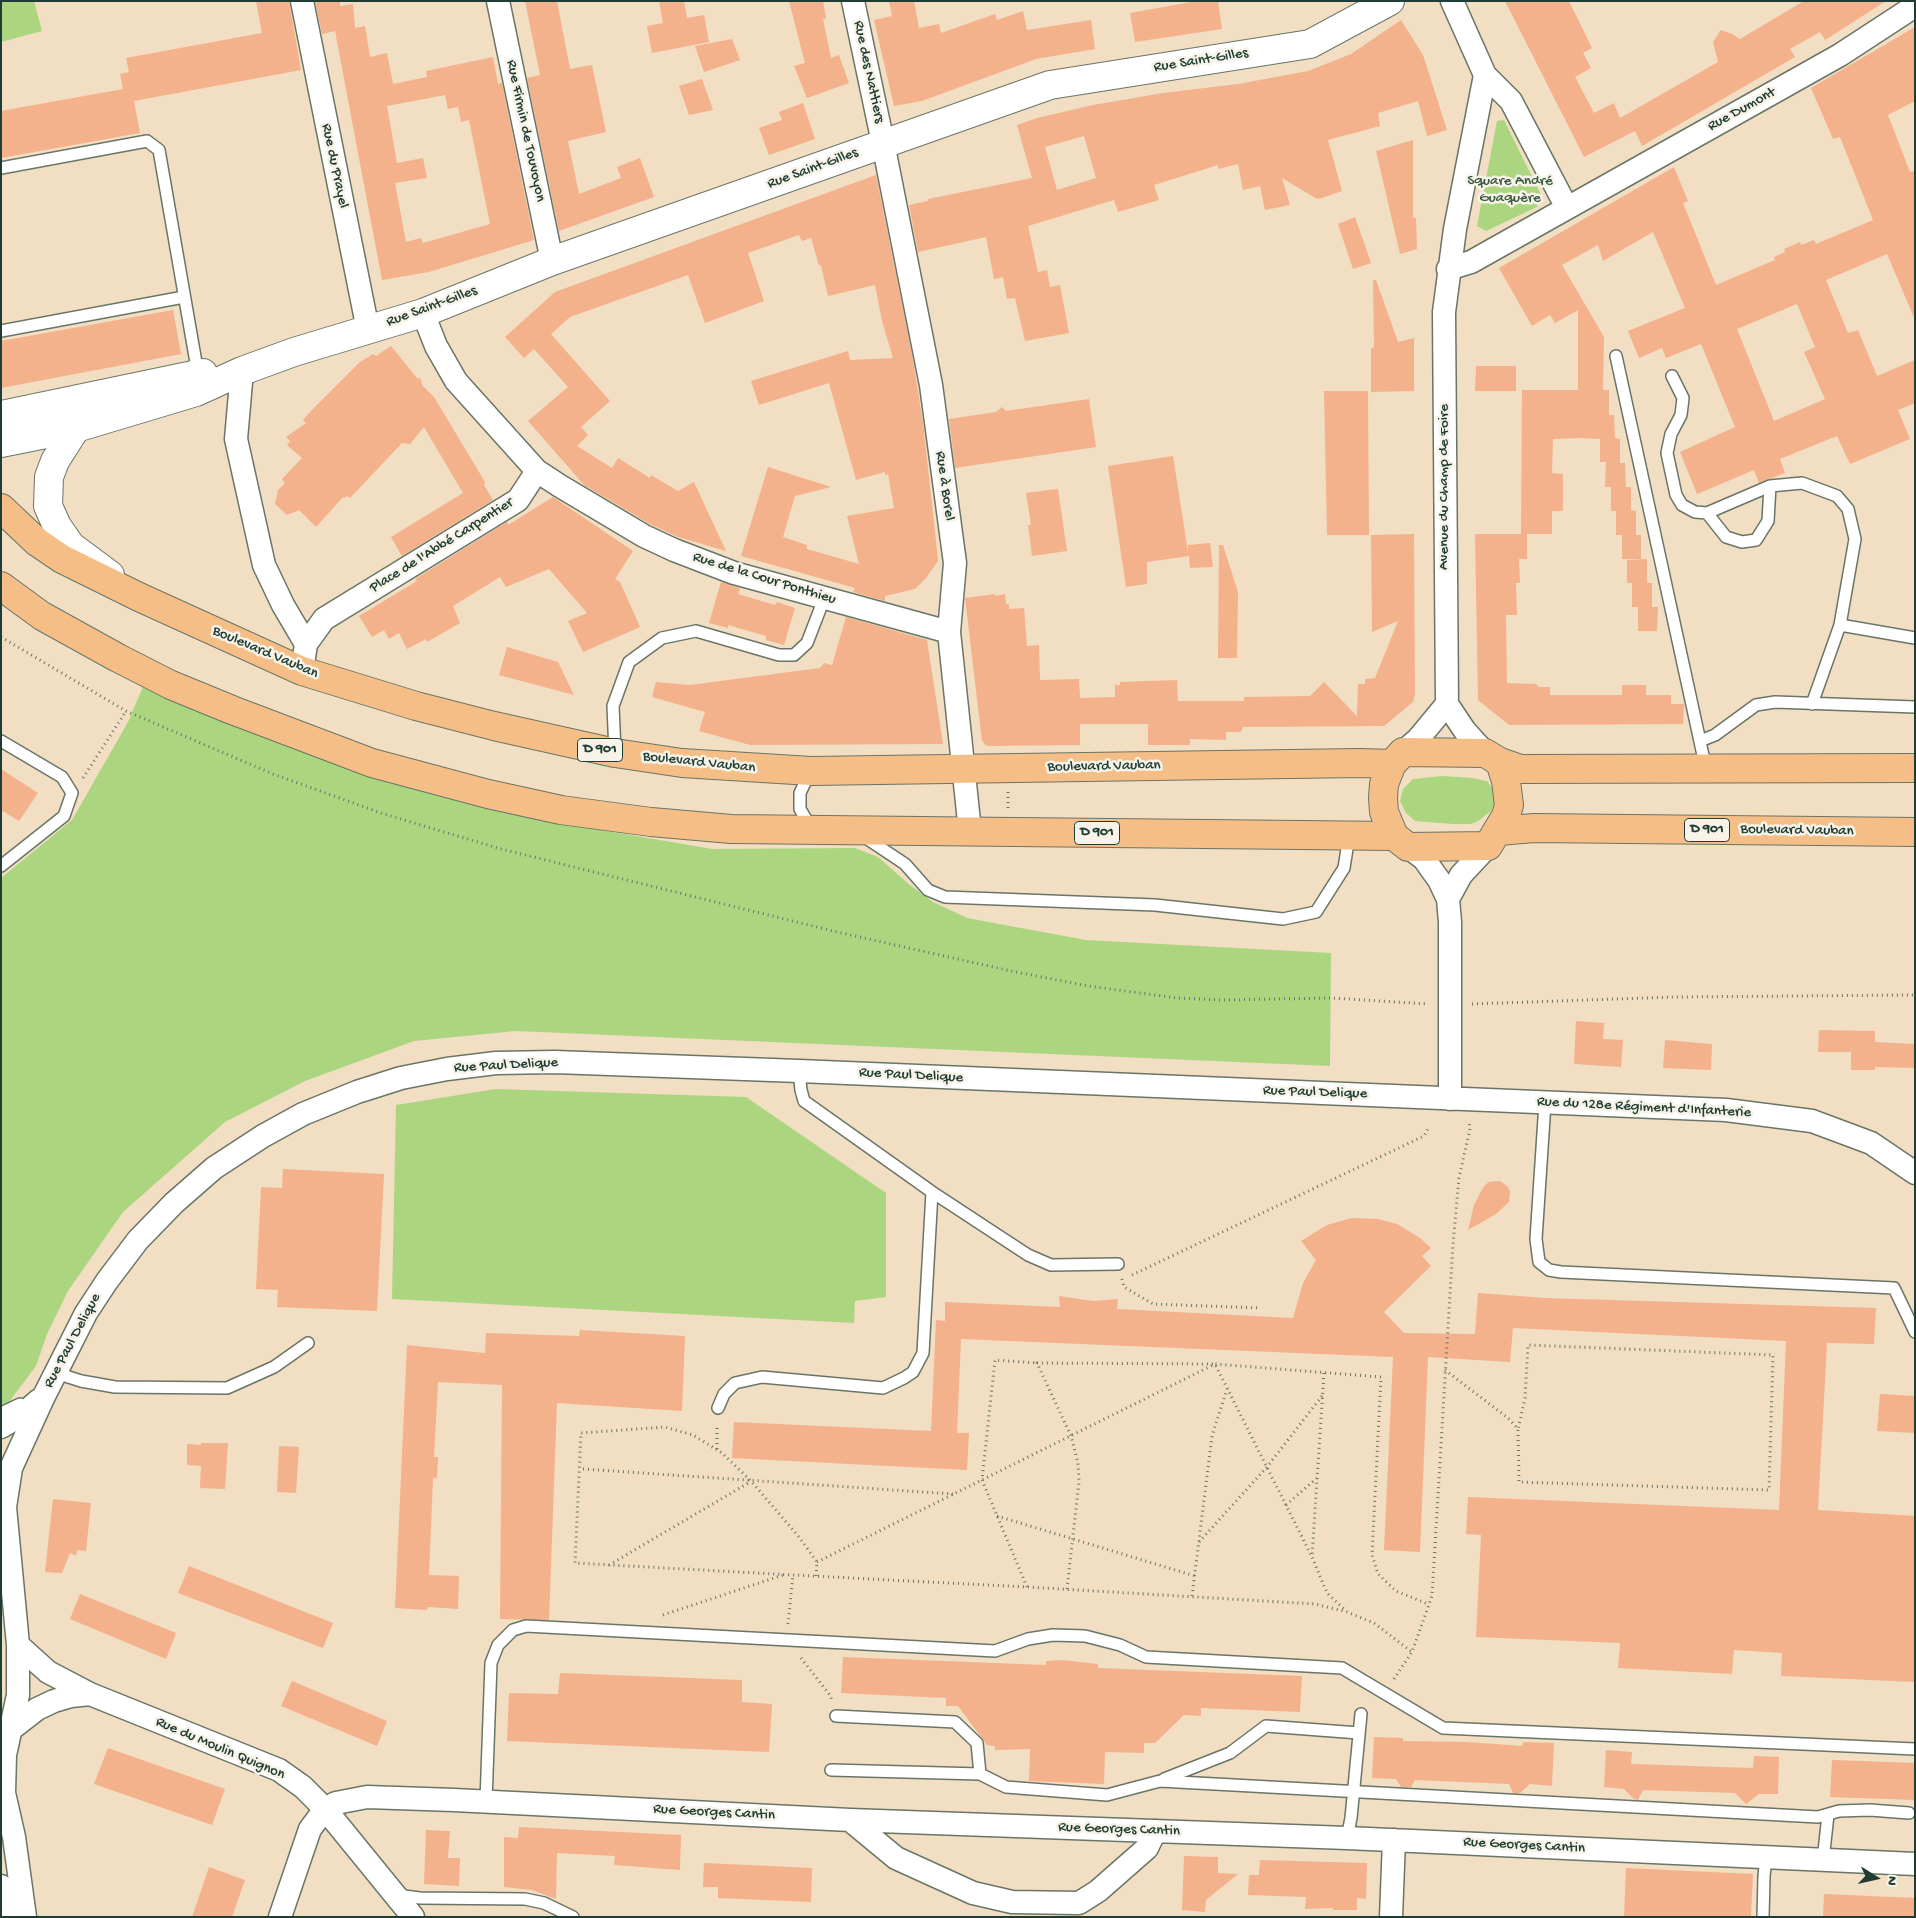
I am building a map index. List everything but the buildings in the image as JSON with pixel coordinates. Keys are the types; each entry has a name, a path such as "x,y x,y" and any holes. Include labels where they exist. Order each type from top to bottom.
{"main road":[{"name":"Boulevard Vauban","path":"1,508 37,542 62,559 302,671 416,706 485,724 615,753 682,763 811,771 964,770 1360,762 1398,758"},
{"name":"D 901","path":"1,586 42,616 172,685 301,737 372,763 488,794 570,811 651,822 721,828 855,831 1349,835 1401,841"},
{"path":"1492,758 1506,781 1509,805 1506,816 1494,838 1401,841 1384,812 1383,798 1384,784 1398,758 1492,758 1526,769 1915,768"},
{"name":"Boulevard Vauban","path":"1494,838 1544,828 1915,832"}],"street":[{"name":"Rue du Prayel","path":"302,1 368,330"},
{"name":"Rue Firmin de Touvoyon","path":"498,1 552,262"},
{"name":"Rue des Nattiers","path":"853,1 883,143"},
{"name":"Rue Saint-Gilles","path":"1,443 76,428 196,392 242,371 319,344 423,313 552,262 1050,85 1310,44 1390,1"},
{"path":"1452,1 1485,74 1511,101 1567,208"},
{"name":"Rue Dumont","path":"1448,269 1471,262 1840,55 1915,6"},
{"name":"Avenue du Champ de Foire","path":"1447,704 1444,312 1448,269 1485,74"},
{"name":"Rue à Borel","path":"883,143 930,385 955,563 949,632 970,831"},
{"path":"423,313 436,346 456,381 537,471"},
{"name":"Rue Saint-Gilles","path":"1,415 198,374 242,371"},
{"path":"242,371 236,440 264,565 306,644"},
{"path":"76,428 55,461 49,477 48,506 57,526 71,546 139,596"},
{"name":"Rue de la Cour Ponthieu","path":"537,471 644,536 674,550 734,573 949,632"},
{"name":"Place de l'Abbé Carpentier","path":"302,671 306,644 324,619 518,500 537,471"},
{"path":"1398,758 1418,739 1447,704 1465,732 1492,758"},
{"path":"1448,900 1461,875 1494,838"},
{"path":"1401,841 1424,859 1439,880 1448,900 1450,922 1449,1005 1459,1099"},
{"name":"Rue Paul Delique","path":"25,1917 14,1837 4,1793 7,1733 18,1695 18,1645 4,1483 44,1396 86,1313 107,1281 138,1240 174,1204 214,1168 262,1136 303,1114 356,1092 401,1078 447,1068 496,1063 555,1062 799,1071 1459,1099"},
{"name":"Rue du 128e Régiment d'Infanterie","path":"1459,1099 1726,1110 1812,1121 1871,1144 1915,1173"},
{"path":"1,1427 23,1414 44,1396"},
{"name":"Rue du Moulin Quignon","path":"18,1645 48,1672 90,1694 279,1770 303,1787 325,1809 413,1917"},
{"name":"Rue du Moulin Quignon","path":"7,1733 37,1709 54,1701 70,1696 90,1694"},
{"name":"Rue Georges Cantin","path":"325,1809 336,1803 367,1797 486,1801 850,1820 1347,1838 1915,1864"},
{"path":"280,1917 310,1829 325,1809"},
{"path":"850,1820 896,1858 973,1893 1012,1902 1079,1903 1098,1891 1147,1848 1155,1831"},
{"path":"1391,1917 1394,1840"},
{"path":"1,1886 9,1917"},
{"path":"389,1917 395,1895"}],"lane":[{"path":"1,168 147,141 159,150 198,374"},
{"path":"1,331 184,296"},
{"path":"1616,356 1706,769"},
{"path":"1672,376 1683,398 1681,414 1671,434 1667,453 1676,495 1682,505 1695,512 1707,512 1770,486 1802,483 1837,496 1848,509 1855,539 1840,625 1812,704"},
{"path":"1707,512 1726,537 1742,542 1756,540 1768,521 1770,486"},
{"path":"615,753 613,706 629,662 662,638 696,631 779,656 794,655 807,643 824,599"},
{"path":"1840,625 1915,638"},
{"path":"1700,741 1715,735 1756,705 1775,702 1915,708"},
{"path":"1,741 62,777 72,793 64,816 1,866"},
{"path":"811,771 800,792 800,809 811,829"},
{"path":"855,831 905,864 928,890 945,898 1155,905 1283,919 1316,912 1344,868 1349,835"},
{"path":"799,1071 804,1101 932,1192 1028,1255 1051,1265 1118,1264"},
{"path":"1545,1102 1536,1239 1539,1262 1549,1270 1894,1288 1915,1332"},
{"path":"718,1408 724,1394 735,1383 762,1377 883,1388 913,1372 922,1353 932,1192"},
{"path":"1,1413 20,1403 56,1374 115,1387 227,1388 274,1367 308,1342"},
{"path":"486,1801 491,1663 498,1645 513,1630 526,1626 995,1651 1036,1638 1053,1635 1085,1636 1120,1645 1146,1657 1342,1668 1443,1728 1915,1749"},
{"path":"1347,1838 1351,1818 1361,1714"},
{"path":"836,1716 955,1722 977,1743 980,1774"},
{"path":"831,1770 980,1774 1006,1787 1108,1795 1160,1781 1230,1753 1266,1726 1359,1733"},
{"path":"1160,1781 1818,1817 1839,1812 1870,1810 1908,1813"},
{"path":"1823,1860 1828,1814"},
{"path":"1763,1917 1766,1858"},
{"path":"395,1895 420,1898 525,1899 544,1903 573,1917"}],"path":[{"path":"1,636 126,711 273,774 384,814 501,850 833,931 1011,971 1088,986 1177,998 1219,1000 1332,998 1449,1005 1674,997 1915,995"},
{"path":"72,793 126,711"},
{"path":"1008,769 1008,832"},
{"path":"1384,1693 1412,1652 1432,1596 1458,1178 1470,1129 1459,1099"},
{"path":"1122,1279 1424,1136 1428,1129"},
{"path":"1118,1264 1124,1287 1153,1304 1260,1308"},
{"path":"1445,1370 1508,1418 1518,1429 1519,1482 1769,1490 1773,1355 1528,1346 1525,1398 1518,1429"},
{"path":"1027,1587 982,1480 995,1360 1037,1363 1215,1364 1381,1377 1372,1555 1378,1574 1396,1591 1428,1604"},
{"path":"1037,1363 1071,1436 1078,1463 1079,1482 1067,1589"},
{"path":"1215,1364 1312,1557 1327,1593 1347,1612"},
{"path":"817,1562 1215,1364"},
{"path":"1312,1557 1324,1373"},
{"path":"1192,1596 1212,1436 1228,1389"},
{"path":"1199,1543 1267,1467 1322,1396"},
{"path":"717,1450 718,1408"},
{"path":"816,1576 817,1562 799,1537 751,1482 722,1453 693,1435 666,1428 581,1433 575,1563 1315,1604 1347,1612 1374,1623 1412,1652"},
{"path":"583,1469 751,1482 954,1494"},
{"path":"1286,1506 1317,1478"},
{"path":"608,1565 751,1482"},
{"path":"997,1516 1195,1576"},
{"path":"660,1616 786,1574"}],"green space":[{"path":"1,1 34,1 42,31 1,42"},
{"name":"Square André Guaquère","path":"1504,120 1541,195 1537,207 1486,231 1477,226 1497,121"},
{"path":"145,682 363,773 532,818 712,849 855,848 878,857 933,902 967,918 1086,940 1331,953 1330,1066 516,1031 414,1041 305,1081 225,1122 123,1212 68,1291 47,1334 36,1366 9,1402 1,1405 1,878 72,820 128,722"},
{"path":"1442,776 1487,781 1494,790 1496,799 1491,811 1471,824 1415,821 1406,813 1400,801 1403,789 1413,779"},
{"path":"496,1089 746,1097 886,1193 886,1297 855,1301 854,1323 392,1299 396,1105"}]}
